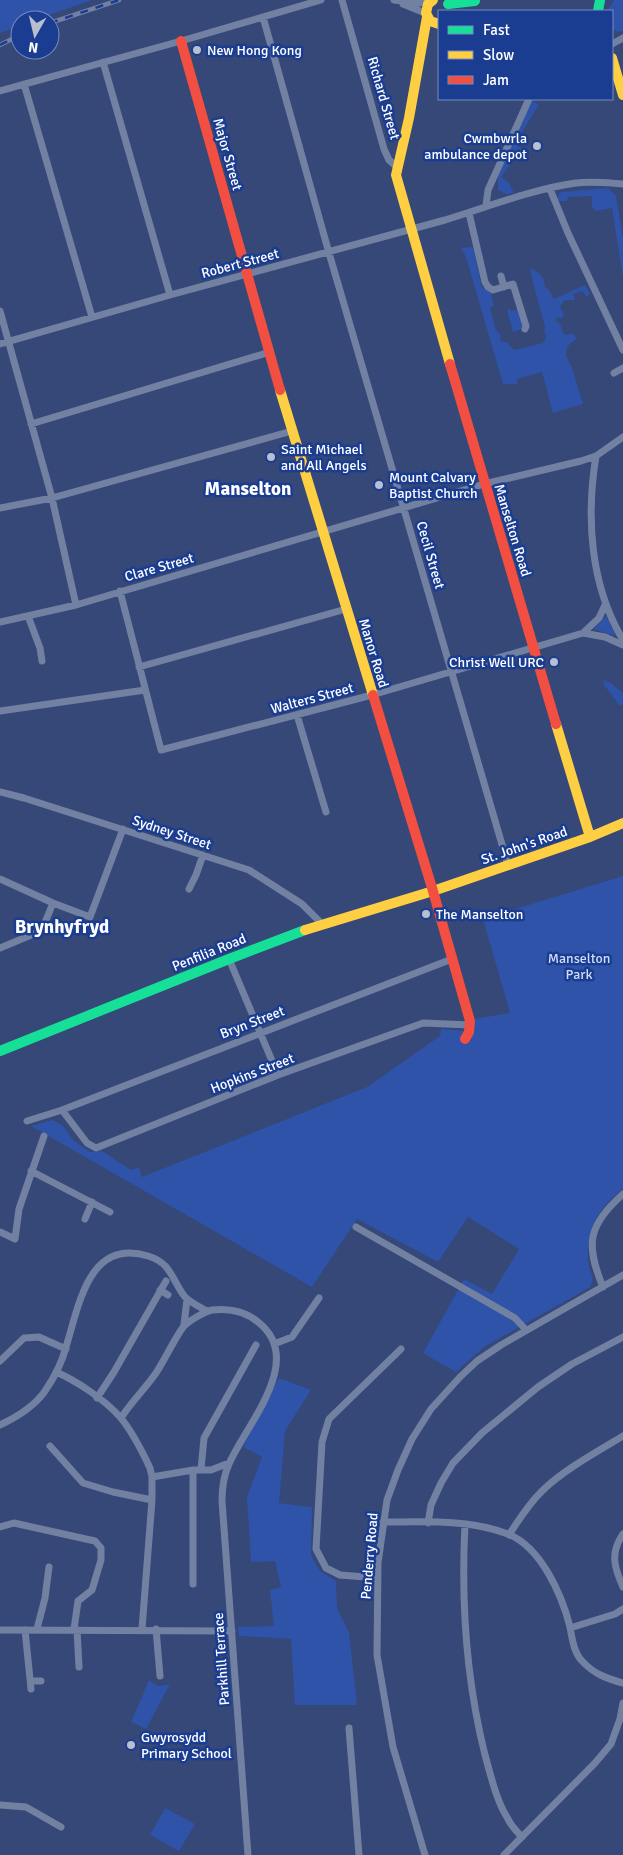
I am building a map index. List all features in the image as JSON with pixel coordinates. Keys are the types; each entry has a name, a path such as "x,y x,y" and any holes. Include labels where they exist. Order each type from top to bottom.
{"street":[{"path":"0,90 181,41 321,0"},
{"name":"Richard Street","path":"342,0 384,149 389,160 397,167 396,175 411,230"},
{"path":"393,0 426,15 430,21 438,24 422,48"},
{"path":"393,0 418,3 431,1"},
{"path":"397,167 422,48 426,7 431,1"},
{"path":"447,5 477,1"},
{"path":"462,10 477,1"},
{"name":"Cecil Street","path":"263,17 329,252 508,866"},
{"name":"Major Street","path":"181,41 248,274"},
{"path":"103,62 170,295"},
{"path":"614,75 623,95"},
{"path":"24,84 92,317"},
{"path":"486,206 488,190 529,100"},
{"name":"Robert Street","path":"0,344 170,295 411,230 486,206 550,189 577,183 623,184"},
{"path":"550,189 623,350"},
{"path":"469,213 485,282 493,290 513,284 526,326 525,329"},
{"name":"Manselton Road","path":"411,230 484,484 590,838"},
{"name":"Manor Road","path":"248,274 292,430 433,891 470,1025"},
{"path":"501,276 504,287"},
{"path":"0,311 52,498 76,605"},
{"path":"31,424 270,352"},
{"path":"614,373 623,368"},
{"path":"0,508 52,498 292,430"},
{"path":"622,635 605,605 593,546 591,508 592,480 596,456 623,437"},
{"name":"Clare Street","path":"0,622 76,605 484,484 596,456"},
{"path":"0,711 144,690 120,591"},
{"name":"Walters Street","path":"144,690 162,750 372,695 584,632 599,618 605,605"},
{"path":"138,667 346,609"},
{"path":"28,616 40,648 42,661"},
{"path":"584,632 605,637 623,645"},
{"path":"296,715 326,812"},
{"name":"Sydney Street","path":"0,792 249,870 302,904 322,924"},
{"name":"St. John's Road","path":"433,891 590,838 623,823"},
{"path":"0,879 90,917 123,829"},
{"path":"188,889 196,875 203,855"},
{"name":"Penfilia Road","path":"0,1052 322,924 433,891"},
{"path":"0,948 36,933 44,925 53,903"},
{"path":"230,959 278,1075"},
{"name":"Bryn Street","path":"26,1121 62,1110 452,959"},
{"name":"Hopkins Street","path":"62,1110 87,1143 96,1148 278,1075 423,1023 470,1025"},
{"path":"464,1039 467,1036 470,1025"},
{"path":"0,1232 15,1239 19,1209 44,1136"},
{"path":"31,1172 110,1212"},
{"path":"603,1287 594,1264 592,1244 597,1223 606,1209 623,1194"},
{"path":"85,1220 92,1202"},
{"path":"356,1227 515,1318 526,1330"},
{"path":"0,1426 29,1408 44,1392 56,1372 66,1349 80,1300 88,1280 102,1263 116,1255 132,1253 149,1256 164,1264 170,1270 187,1299 208,1311"},
{"name":"Penderry Road","path":"425,1855 393,1747 377,1655 378,1578 387,1500 412,1439 431,1409 460,1377 477,1361 526,1330 623,1275"},
{"path":"97,1398 166,1282"},
{"path":"160,1290 168,1295"},
{"path":"274,1344 292,1337 319,1298"},
{"path":"121,1418 130,1404 155,1375 184,1326 187,1299"},
{"path":"152,1477 197,1470 211,1470 229,1463 263,1404 274,1380 277,1367 274,1344 264,1326 239,1311 220,1309 208,1311 184,1326"},
{"path":"0,1361 24,1338 39,1337 66,1349"},
{"path":"428,1522 431,1505 453,1463 482,1433 545,1382 572,1364 623,1337"},
{"path":"193,1584 197,1470 204,1438 256,1345"},
{"path":"378,1578 340,1575 326,1568 316,1549 322,1442 329,1419 401,1348"},
{"path":"56,1372 69,1378 109,1406 121,1418 147,1462 152,1477 152,1500 142,1629"},
{"path":"509,1535 543,1490 587,1458 623,1436"},
{"path":"50,1446 83,1483 113,1492 152,1500"},
{"name":"Parkhill Terrace","path":"229,1463 222,1484 222,1501 248,1855"},
{"path":"211,1470 222,1484"},
{"path":"383,1522 465,1524 484,1527 509,1535 521,1542 544,1565 556,1589 570,1628 572,1642 582,1662 602,1677 623,1683"},
{"path":"0,1527 14,1523 95,1541 101,1548 102,1560 92,1590 78,1601 76,1629 79,1667"},
{"path":"465,1524 463,1571 465,1618 470,1679 479,1732 492,1783 508,1820 522,1838"},
{"path":"623,1534 614,1554 615,1566 623,1587"},
{"path":"37,1629 49,1567"},
{"path":"47,1579 56,1580"},
{"path":"570,1628 623,1610"},
{"path":"0,1630 156,1629 232,1631"},
{"path":"156,1629 160,1676"},
{"path":"25,1630 31,1685 41,1680"},
{"path":"504,1855 595,1763 610,1744 620,1719 623,1703"},
{"path":"349,1728 359,1855"},
{"path":"0,1805 26,1807 61,1827"}],"green space":[{"path":"0,0 92,0 60,11 10,10 10,30 0,33"},
{"path":"614,0 623,0 623,31 619,32 613,29 613,10 608,10"},
{"path":"531,101 539,104 515,144 522,149 501,177 509,183 514,193 506,194 498,190 498,173"},
{"path":"608,188 616,196 623,238 623,278 612,208 596,211 592,207 592,196 568,197 567,201 558,201 558,197 562,192"},
{"path":"473,247 481,284 483,288 491,293 494,306 490,308 496,330 500,334 501,341 508,343 514,350 543,343 546,337 530,271 531,268 541,276 545,287 554,299 585,285 590,294 586,296 583,291 573,294 575,300 565,300 560,307 564,314 562,319 558,317 556,320 558,324 560,323 563,333 567,335 573,333 577,339 567,347 566,355 583,404 553,413 542,372 517,379 517,384 503,384 466,257 461,248"},
{"path":"511,309 511,311 519,309 524,324 522,329 513,332 507,310"},
{"path":"606,616 615,634 615,636 594,629"},
{"path":"603,680 611,683 623,693 623,704 620,706 604,685"},
{"name":"Manselton Park","path":"623,876 623,1189 608,1202 593,1226 588,1245 589,1264 593,1278 590,1287 484,1347 456,1372 423,1353 464,1279 492,1294 519,1249 468,1217 438,1262 357,1219 312,1287 31,1126 52,1120 62,1125 74,1141 90,1152 102,1151 131,1170 139,1167 142,1177 367,1087 440,1036 441,1029 464,1031 464,1043 474,1019 510,1013 483,919"},
{"path":"279,1378 311,1390 285,1431 279,1503 312,1507 311,1555 320,1571 336,1581 337,1608 349,1633 357,1705 295,1705 291,1639 239,1636 238,1627 274,1626 270,1590 281,1587 275,1561 251,1562 247,1497 262,1457 243,1447"},
{"path":"149,1680 158,1686 170,1684 146,1729 131,1722"},
{"path":"165,1808 195,1824 179,1851 150,1835"}],"railway":[{"path":"60,20 119,0"},
{"path":"0,45 10,40"}],"traffic: fast":[{"path":"598,10 600,0"},
{"path":"448,4 475,1"},
{"path":"0,1051 305,930"}],"traffic: slow":[{"path":"433,0 428,4 426,13 430,21 438,24"},
{"path":"427,17 409,118 396,175 450,364"},
{"path":"613,61 623,95"},
{"path":"280,390 373,695"},
{"path":"556,724 590,837"},
{"path":"305,930 433,891 590,837 623,823"}],"traffic: jam":[{"path":"181,41 280,390"},
{"path":"450,364 556,724"},
{"path":"373,695 433,891 470,1021 469,1032 465,1039"}],"place":[{"name":"New Hong Kong","path":"197,50"},
{"name":"Cwmbwrla ambulance depot","path":"537,146"},
{"name":"Saint Michael and All Angels","path":"271,457"},
{"name":"Mount Calvary Baptist Church","path":"379,485"},
{"name":"Christ Well URC","path":"554,662"},
{"name":"The Manselton","path":"426,914"},
{"name":"Gwyrosydd Primary School","path":"131,1745"}],"district":[{"name":"Manselton","path":"248,488"},
{"name":"Brynhyfryd","path":"62,926"}]}
